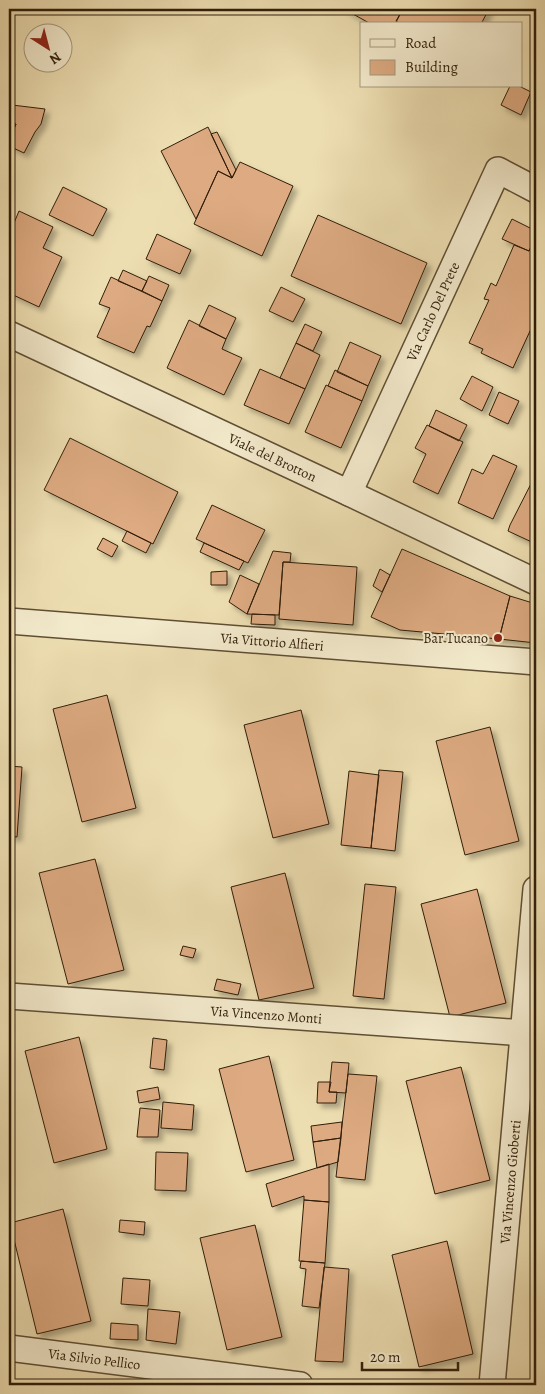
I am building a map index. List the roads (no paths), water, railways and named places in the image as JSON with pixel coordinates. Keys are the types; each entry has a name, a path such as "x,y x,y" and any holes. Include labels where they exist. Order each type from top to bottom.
{"street":[{"name":"Via Carlo Del Prete","path":"349,493 498,170 536,190"},
{"name":"Viale del Brotton","path":"9,334 536,582"},
{"name":"Via Vittorio Alfieri","path":"9,621 536,662"},
{"name":"Via Vincenzo Gioberti","path":"492,1385 530,1035 536,889"},
{"name":"Via Vincenzo Monti","path":"9,996 530,1035"},
{"name":"Via Silvio Pellico","path":"9,1348 300,1385"}],"place":[{"name":"Bar Tucano","path":"498,638"}]}
